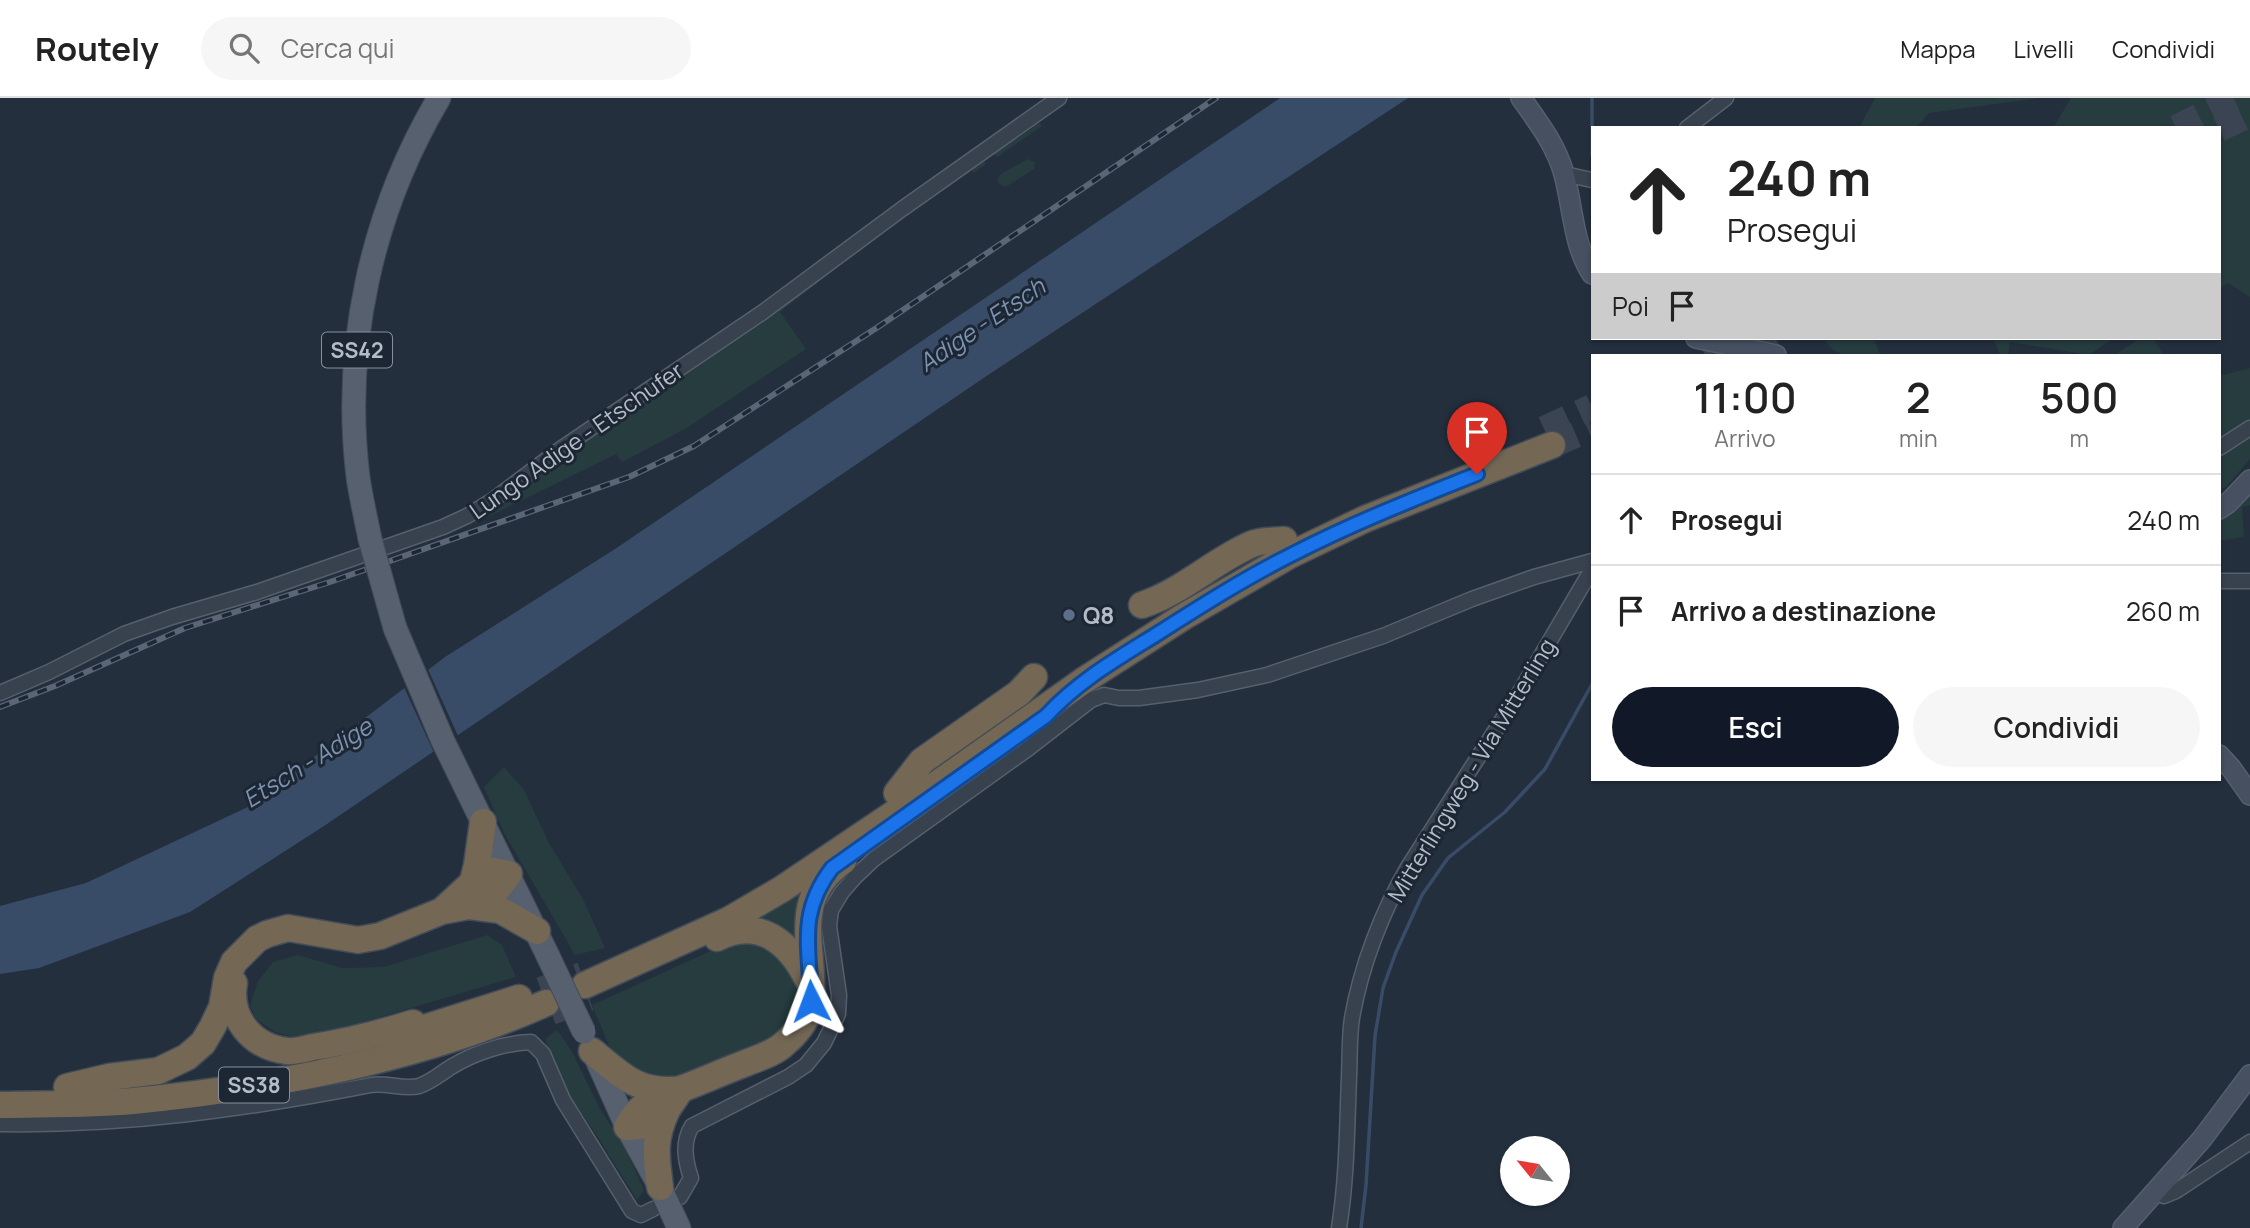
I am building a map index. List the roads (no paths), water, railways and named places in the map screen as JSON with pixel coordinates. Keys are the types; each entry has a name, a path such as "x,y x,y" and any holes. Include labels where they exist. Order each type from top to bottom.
{"highway":[{"path":"1548,437 1290,555 1183,617 1083,681 772,896 730,920 585,986 639,950 746,893 842,833 1046,686 1220,573 1284,540 1454,463 1548,437"},
{"path":"1142,606 1165,596 1254,543 1284,540"},
{"path":"897,793 922,761 1019,692 1034,677"},
{"path":"627,1127 649,1125 673,1097 783,1046 801,1027 808,1012 811,986 808,921 819,885 832,868 1046,716 1065,695"},
{"path":"471,893 477,812"},
{"path":"67,1087 109,1077 158,1071 187,1057 203,1042 213,1026 222,1007 234,962 257,939 267,934 288,928 358,940 380,936 442,911 471,893 483,873 494,871 509,874"},
{"path":"471,893 537,931"},
{"path":"585,986 615,989 722,936 741,930 755,930 780,941 803,968 811,986"},
{"path":"243,952 233,988 234,1010 242,1026 262,1044 289,1051 353,1039 491,999 542,1000"},
{"name":"SS38","path":"0,1105 131,1101 233,1088 323,1072 501,1023 542,1000"},
{"name":"SS38","path":"0,1088 136,1084 268,1067 353,1050 542,1000"},
{"path":"588,1042 625,1078 673,1097"},
{"path":"664,1198 655,1148 658,1131 673,1097"}],"main road":[{"name":"SS42","path":"439,98 421,128 389,202 361,310 354,387 358,477 370,539 395,628 443,741 537,931 627,1127 679,1228"},
{"path":"1521,98 1557,154 1564,174 1575,232 1591,273"},
{"path":"1701,340 1720,354"},
{"path":"1706,340 1763,354"},
{"path":"2221,508 2250,480"},
{"path":"2221,757 2250,795"},
{"path":"2123,1228 2202,1139 2250,1075"}],"street":[{"name":"Lungo Adige - Etschufer","path":"0,693 124,634 257,592 443,527 467,516 763,312 1059,98"},
{"path":"1690,126 1726,98"},
{"path":"1564,174 1591,180"},
{"path":"2221,447 2250,428"},
{"path":"0,1124 55,1125 129,1121 296,1101 376,1084 416,1087 482,1053 515,1042 531,1042 543,1054 563,1100 632,1211 641,1215 691,1178 687,1168 685,1142 692,1126 788,1077 807,1065 824,1043 838,1014 837,977 829,926 831,910 856,876 874,859 1030,748 1091,700 1104,695 1139,698 1198,690 1267,675 1383,636 1534,577 1591,561"},
{"name":"Mitterlingweg - Via Mitterling","path":"1339,1228 1346,1159 1352,1020 1358,990 1383,918 1408,867 1518,695 1591,571"},
{"path":"2221,581 2250,580"},
{"path":"2155,1191 2164,1196 2175,1191 2250,1142"}],"water":[{"name":"Adige - Etsch","path":"1280,98 1408,98 985,377 324,826 190,912 39,968 0,974 0,906 86,883 250,806 445,657 615,549"}],"waterway":[{"path":"1592,98 1592,126"},
{"path":"1361,1228 1375,1036 1383,988 1396,952 1422,895 1448,858 1505,812 1545,769 1591,686"}],"tunnel":[{"path":"2180,126 2236,98"},
{"path":"2221,128 2250,114"},
{"path":"1707,354 1738,340"},
{"path":"1757,354 1786,340"},
{"path":"1544,429 1591,407"},
{"path":"1552,445 1591,428"},
{"path":"541,990 582,975"},
{"path":"551,1012 589,998"}],"railway":[{"path":"0,707 55,686 185,628 330,582 629,477 694,446 878,327 1216,98"}],"place":[{"name":"Q8","path":"1069,615"}],"water label":[{"name":"Etsch - Adige","path":"307,762"}]}
